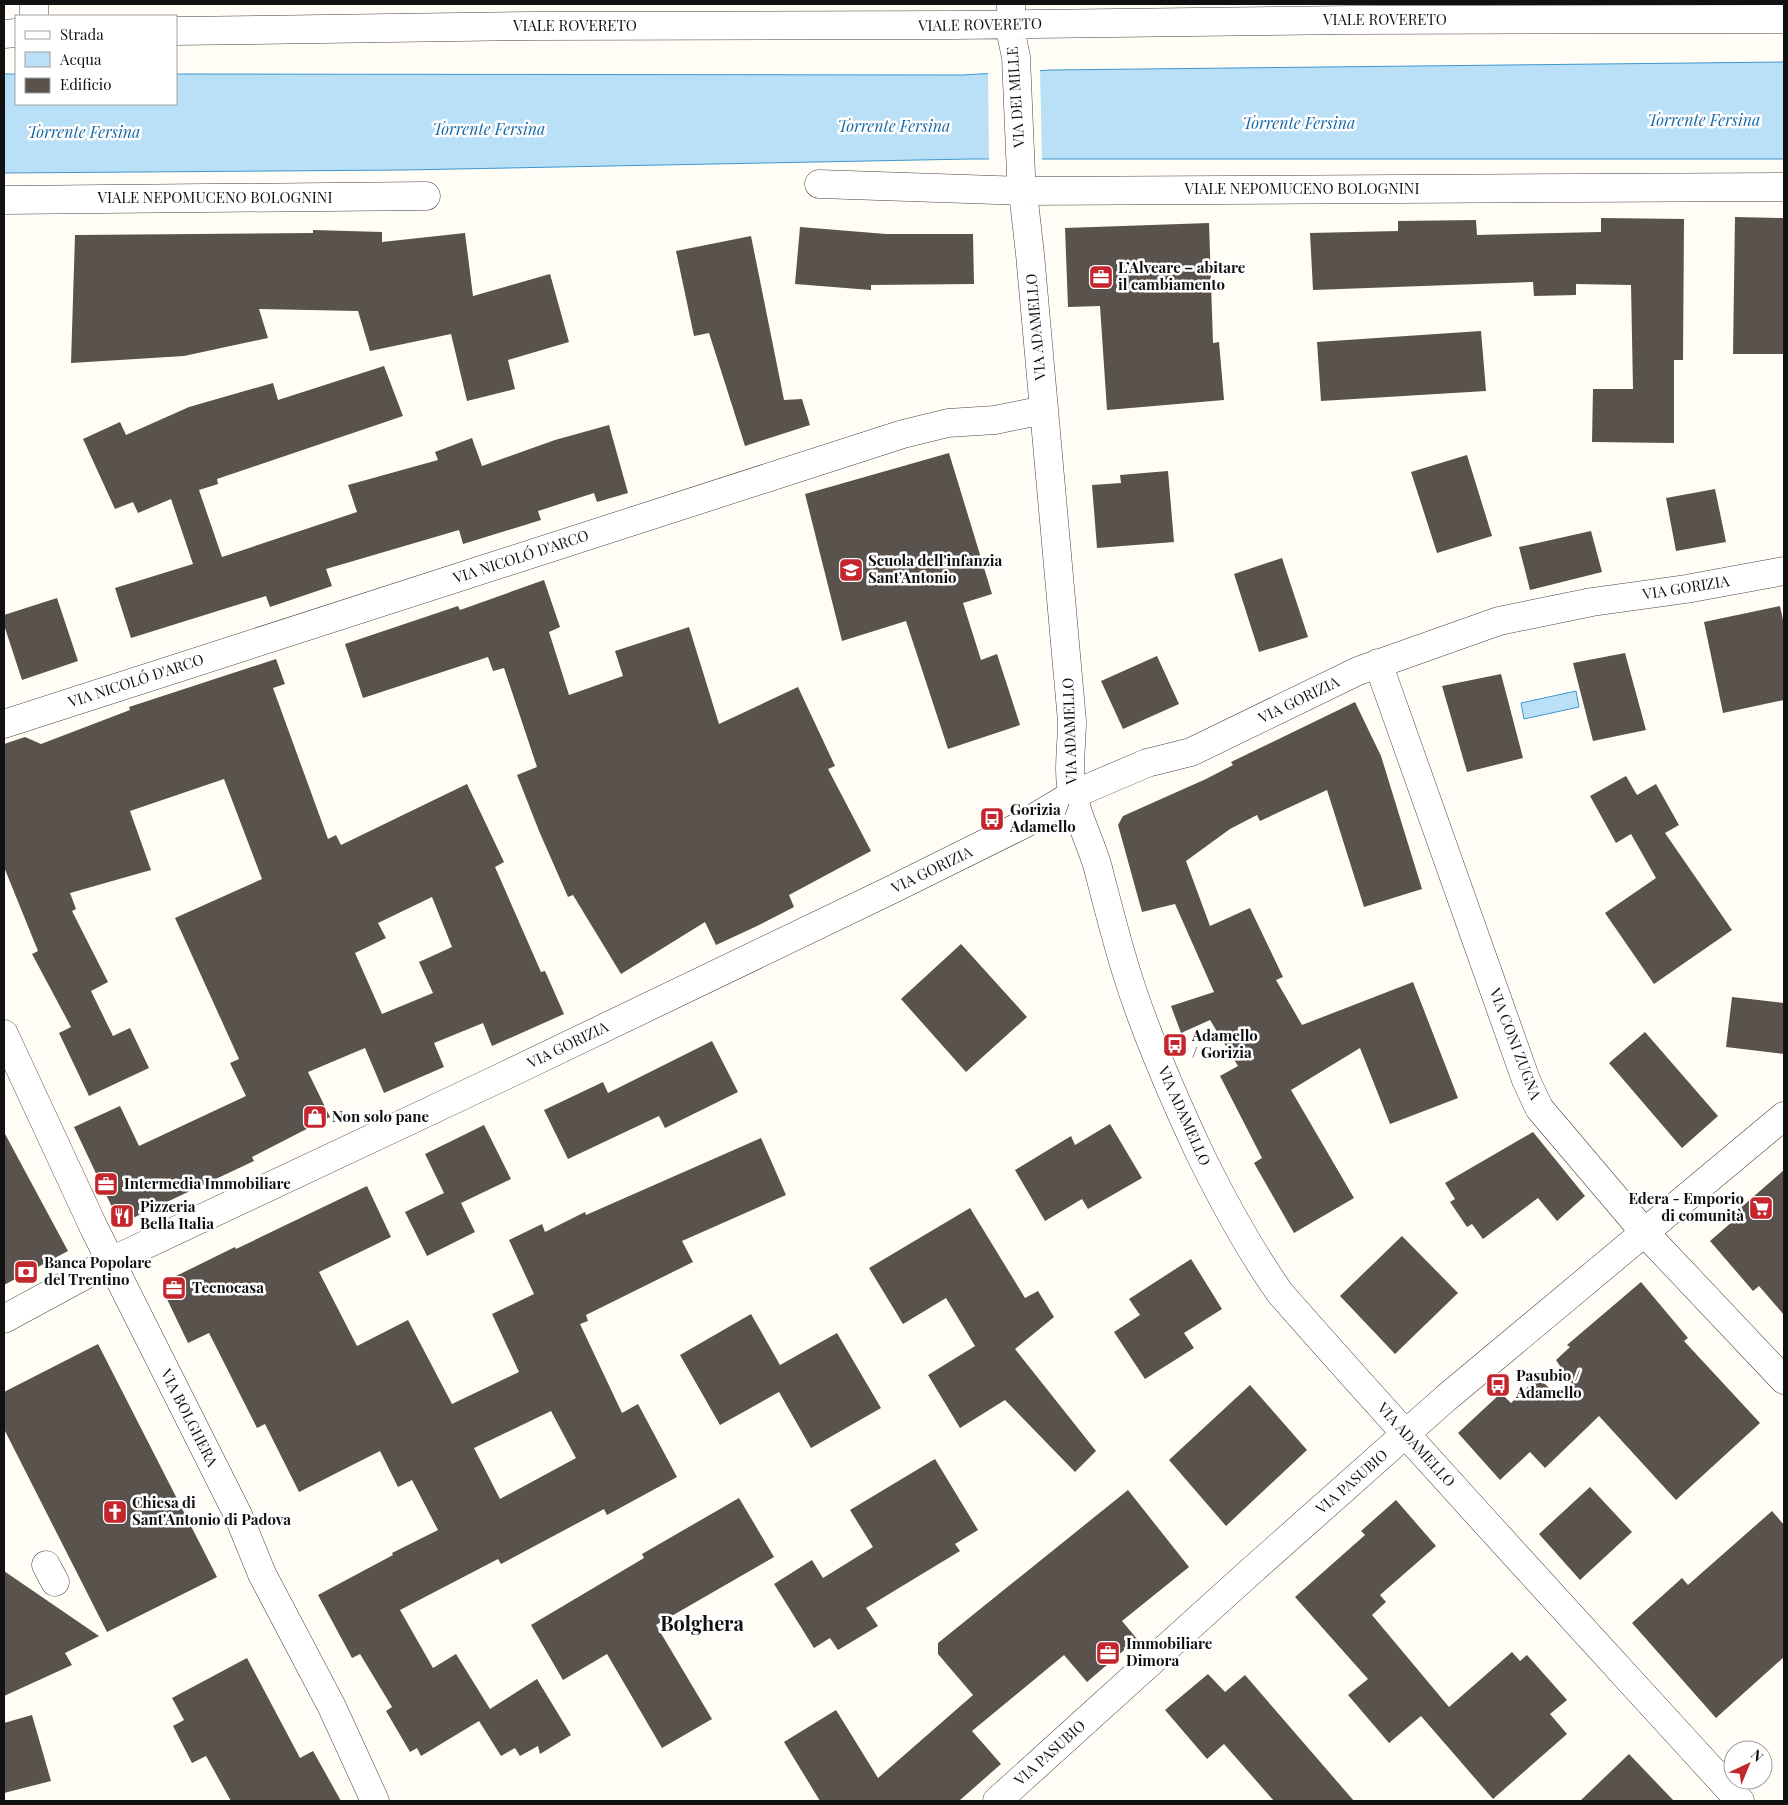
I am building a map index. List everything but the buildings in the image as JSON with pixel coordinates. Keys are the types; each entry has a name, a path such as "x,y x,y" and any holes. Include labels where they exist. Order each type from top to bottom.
{"street":[{"name":"VIALE ROVERETO","path":"178,31 533,26 1011,14 1350,20 1784,18"},
{"name":"VIA DEI MILLE","path":"1011,14 1016,64 1022,183"},
{"name":"VIALE NEPOMUCENO BOLOGNINI","path":"820,184 1022,183 1784,187"},
{"name":"VIA ADAMELLO","path":"1022,183 1072,721 1072,795 1095,856 1127,975 1150,1041 1186,1124 1213,1181 1260,1264 1280,1293 1405,1435 1440,1471 1740,1801"},
{"name":"VIALE NEPOMUCENO BOLOGNINI","path":"4,200 426,196"},
{"name":"VIA NICOLÓ D'ARCO","path":"4,724 903,434 948,423 995,420 1044,410"},
{"name":"VIA GORIZIA","path":"4,1319 111,1260 493,1081 891,890 1024,824 1072,795 1147,763 1191,752 1358,671 1499,621 1592,602 1686,589 1784,571"},
{"name":"VIA CONI ZUGNA","path":"1378,663 1526,1080 1539,1108 1645,1233 1784,1380"},
{"name":"VIA BOLGHERA","path":"4,1034 111,1260 238,1514 255,1560 332,1707 375,1801"},
{"name":"VIA PASUBIO","path":"997,1801 1446,1398 1784,1116"}],"water":[{"name":"Torrente Fersina","path":"1784,62 1784,159 970,159 405,170 4,173 4,74 15,74 15,105 178,105 178,74 962,75 1051,70"},
{"path":"1576,691 1579,707 1524,719 1521,703"}],"pier":[{"path":"1040,68 1042,162 989,162 988,71"}],"place":[{"name":"L’Alveare – abitare il cambiamento","path":"1101,277"},
{"name":"Scuola dell'infanzia Sant'Antonio","path":"851,570"},
{"name":"Gorizia / Adamello","path":"992,819"},
{"name":"Adamello / Gorizia","path":"1175,1045"},
{"name":"Non solo pane","path":"315,1117"},
{"name":"Intermedia Immobiliare","path":"106,1184"},
{"name":"Edera - Emporio di comunità","path":"1761,1208"},
{"name":"Pizzeria Bella Italia","path":"122,1216"},
{"name":"Banca Popolare del Trentino","path":"26,1272"},
{"name":"Tecnocasa","path":"174,1288"},
{"name":"Pasubio / Adamello","path":"1498,1385"},
{"name":"Chiesa di Sant'Antonio di Padova","path":"115,1512"},
{"name":"Immobiliare Dimora","path":"1108,1653"}],"district":[{"name":"Bolghera","path":"702,1624"}]}
